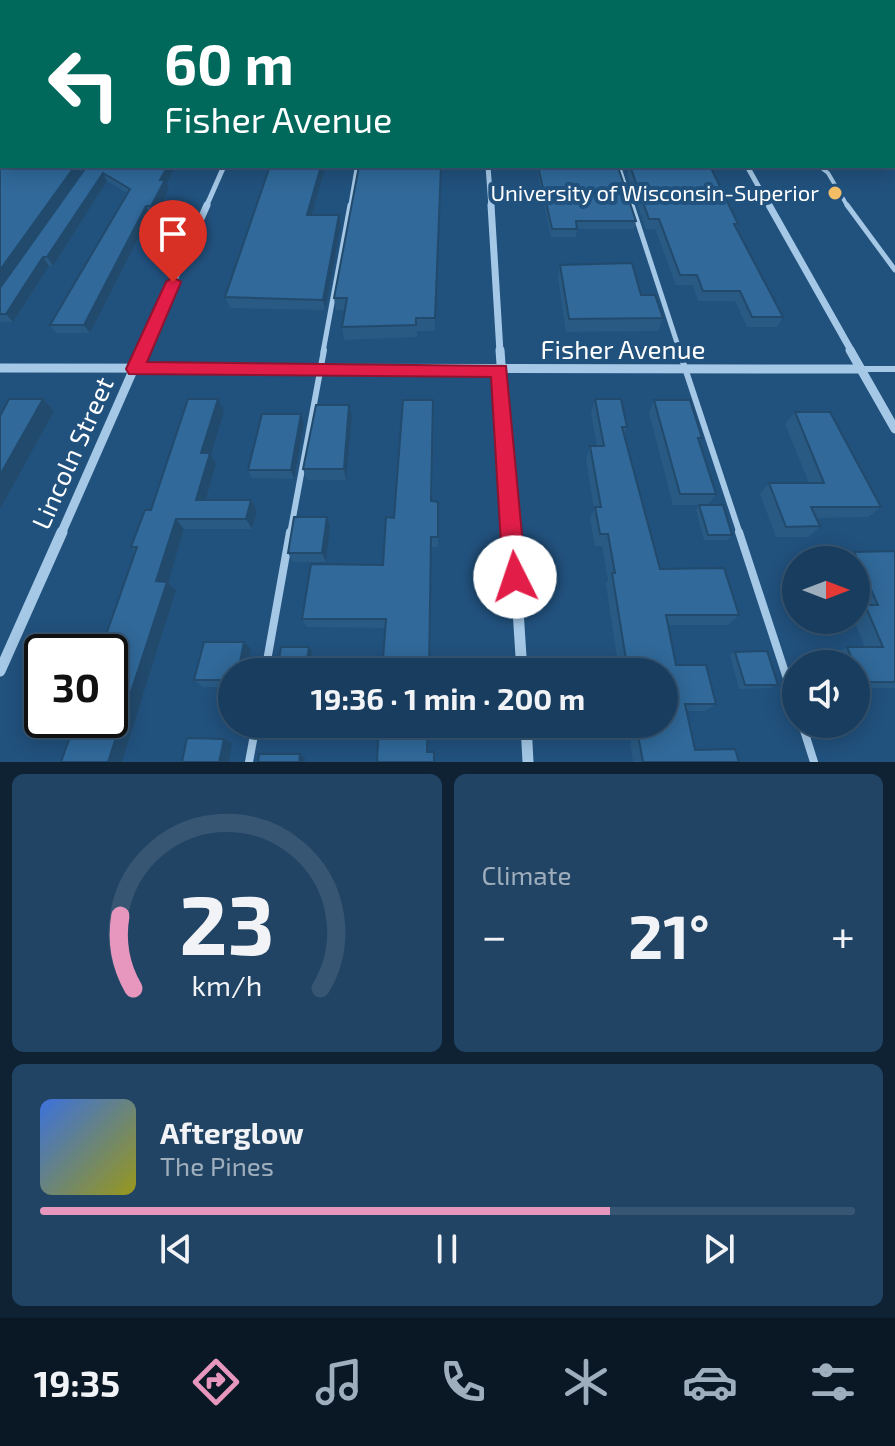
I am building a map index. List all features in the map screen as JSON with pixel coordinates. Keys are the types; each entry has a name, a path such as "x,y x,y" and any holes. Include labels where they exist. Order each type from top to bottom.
{"street":[{"name":"Lincoln Street","path":"0,671 223,168"},
{"path":"488,168 521,658"},
{"path":"748,168 895,429"},
{"name":"Fisher Avenue","path":"0,368 861,369"},
{"path":"527,738 528,762"}],"lane":[{"path":"268,658 357,168"},
{"path":"620,168 782,663"},
{"path":"822,168 895,270"},
{"path":"861,369 895,369"},
{"path":"249,762 253,738"},
{"path":"806,738 814,762"}],"building":[{"path":"0,168 74,168 0,270"},
{"path":"86,168 167,168 160,180 165,180 151,206 146,206 84,325 50,325 130,189 103,173 6,314 0,314 0,288"},
{"path":"269,168 320,168 307,215 339,215 323,300 225,297"},
{"path":"359,168 441,168 435,318 416,318 416,325 342,327 347,298 334,298"},
{"path":"538,168 618,168 636,221 576,221 577,229 552,229"},
{"path":"631,168 711,168 738,224 734,224 783,317 752,317 740,291 703,291 697,275 680,275 659,219 649,219"},
{"path":"632,263 641,295 655,295 663,318 569,319 560,265"},
{"path":"9,399 43,399 0,475 0,416"},
{"path":"188,399 218,399 201,453 210,453 196,500 251,500 246,519 176,519 156,581 167,582 128,701 128,634 106,634 137,547 131,547 145,510 151,510"},
{"path":"595,399 621,399 627,427 622,427 660,569 724,568 739,615 666,615 675,658 626,658 608,534 600,534 595,507 601,507 590,446 604,446"},
{"path":"403,400 433,400 431,501 438,502 438,537 431,537 429,658 383,658 386,619 302,619 311,564 383,565 386,517 394,518"},
{"path":"654,400 690,400 702,438 698,438 716,494 680,494"},
{"path":"316,405 349,405 344,469 303,469"},
{"path":"795,412 830,412 881,507 811,507 820,526 786,527 769,483 824,483"},
{"path":"262,414 301,414 291,470 248,470"},
{"path":"699,505 723,505 732,535 708,535"},
{"path":"294,517 327,517 322,553 288,553"},
{"path":"895,551 895,682 870,682 870,650 848,650 847,647 883,647 870,617 870,605 878,605 870,587 870,552"},
{"path":"204,642 244,642 241,658 218,658 218,680 194,680"},
{"path":"281,647 309,647 307,658 279,658"},
{"path":"767,651 778,685 745,685 735,652"},
{"path":"678,665 706,665 716,704 685,704 695,750 735,749 739,762 643,762 639,738 678,738"},
{"path":"70,738 116,738 108,762 61,762"},
{"path":"187,738 224,739 219,762 182,762"},
{"path":"378,738 428,738 427,752 434,752 434,762 377,762"},
{"path":"259,754 300,754 299,762 258,762"}],"place":[{"name":"University of Wisconsin-Superior","path":"835,193"}],"route":[{"path":"173,282 135,369 500,370 515,577"}]}
